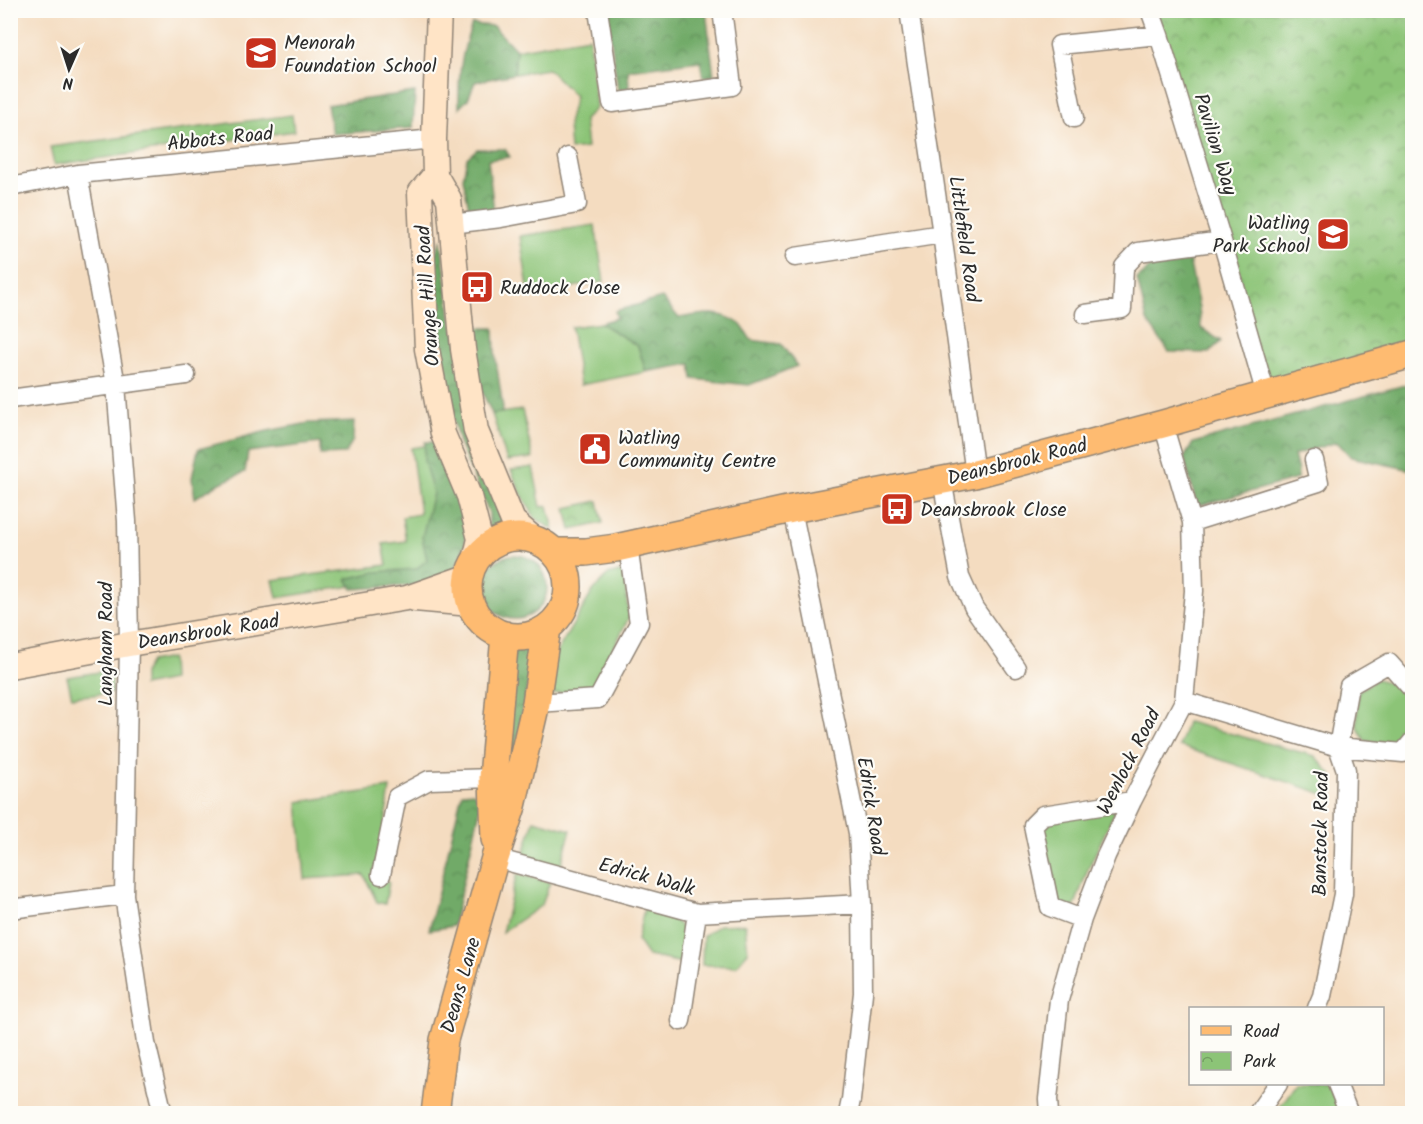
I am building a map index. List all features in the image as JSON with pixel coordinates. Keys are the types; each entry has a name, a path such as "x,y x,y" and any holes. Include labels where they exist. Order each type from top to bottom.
{"main road":[{"name":"Deansbrook Road","path":"545,546 586,552 622,547 792,510 975,474 1413,354"},
{"path":"518,537 545,546 561,561 567,578 568,591 562,613 547,628 531,635 505,635 489,628 480,620 471,604 468,593 472,568 487,547 501,540 518,537"},
{"name":"Deansbrook Road","path":"568,591 592,560 622,547"},
{"name":"Deans Lane","path":"435,1113 444,1040 495,858 513,806 536,703 547,628"},
{"name":"Deans Lane","path":"495,858 494,778 505,635"}],"street":[{"name":"Orange Hill Road","path":"439,10 434,139 435,175 449,199 463,349 476,431 513,521 545,546"},
{"path":"598,10 612,103 732,86 722,10"},
{"name":"Littlefield Road","path":"909,10 975,474"},
{"name":"Pavilion Way","path":"1150,10 1222,241 1266,395"},
{"path":"1074,118 1059,45 1159,35"},
{"name":"Abbots Road","path":"10,187 78,174 434,139"},
{"path":"422,247 451,224 501,218 577,204 568,157"},
{"name":"Langham Road","path":"78,174 116,385 127,521 129,644 124,895 146,1043 163,1113"},
{"name":"Orange Hill Road","path":"435,175 420,193 427,349 443,434 469,496 480,539 472,568"},
{"path":"795,257 942,234"},
{"path":"1085,314 1122,309 1124,267 1138,252 1222,241"},
{"path":"10,399 186,375"},
{"name":"Wenlock Road","path":"1049,1113 1048,1099 1059,1000 1082,919 1106,856 1184,701 1194,591 1192,522 1163,424"},
{"path":"1192,522 1319,482 1314,460"},
{"path":"942,480 960,577 974,608 1016,668"},
{"name":"Edrick Road","path":"792,510 858,833 863,993 848,1113"},
{"path":"536,703 598,699 639,623 622,547"},
{"name":"Deansbrook Road","path":"406,598 472,568"},
{"name":"Deansbrook Road","path":"10,666 406,598 471,604"},
{"path":"1413,689 1389,663 1349,686 1338,747 1402,753 1413,742"},
{"name":"Banstock Road","path":"1184,701 1338,747 1346,770 1343,894 1322,996 1317,1007"},
{"path":"381,874 397,797 429,780 494,778"},
{"path":"1082,919 1050,908 1033,825 1043,814 1132,801"},
{"name":"Edrick Walk","path":"495,858 697,913 862,904"},
{"path":"10,909 124,895"},
{"path":"681,1021 697,913"},
{"path":"1257,1113 1277,1085"},
{"path":"1338,1085 1348,1113"}],"green space":[{"path":"607,11 706,11 714,76 703,77 700,61 628,70 629,88 618,90"},
{"name":"Watling Park School","path":"1151,11 1412,11 1412,355 1265,395"},
{"path":"472,24 493,26 516,50 514,74 475,82 468,99 459,108 461,65"},
{"path":"589,37 596,108 584,120 587,148 570,150 568,124 575,96 548,69 514,74 516,50"},
{"path":"415,92 413,128 332,134 327,105"},
{"path":"292,115 294,131 54,165 50,147"},
{"path":"477,149 505,149 510,157 488,160 494,211 470,213 463,178 467,158"},
{"path":"595,225 604,282 529,294 520,236"},
{"path":"441,240 451,317 511,529 488,535 489,513 459,443 441,355 433,258"},
{"path":"1162,258 1189,259 1201,328 1221,341 1209,353 1169,352 1147,321 1137,279"},
{"path":"662,298 679,318 718,314 733,319 740,324 751,340 781,344 797,366 749,385 693,379 691,364 646,372 638,346 600,323 617,318 615,311"},
{"path":"601,323 638,346 646,372 580,385 571,327"},
{"path":"476,328 494,328 502,413 492,414 478,382"},
{"path":"1412,383 1412,470 1351,457 1337,442 1294,455 1298,471 1297,479 1197,506 1184,458 1193,443"},
{"path":"522,410 533,458 507,461 492,414"},
{"path":"354,421 353,440 345,454 320,455 320,443 248,452 245,472 216,485 195,498 192,478 198,449 309,423"},
{"path":"425,442 433,442 467,519 465,545 455,569 420,585 353,589 347,579 375,572 416,569 427,560 422,537 433,493 424,461"},
{"path":"429,445 440,473 427,574 277,598 273,580 387,565 383,544 406,541 402,517 420,514 411,448"},
{"path":"533,467 541,507 548,506 554,530 535,518 511,470"},
{"path":"598,501 603,523 571,530 566,508"},
{"path":"509,555 521,555 538,564 545,575 547,587 545,599 538,610 521,619 509,619 497,614 488,605 483,593 483,581 488,569 497,560"},
{"path":"623,571 629,617 594,688 545,695 552,660 593,591 608,575"},
{"path":"516,647 530,649 531,666 506,801 510,668"},
{"path":"171,658 172,680 143,686 143,674 150,662"},
{"path":"105,671 112,677 112,693 72,697 67,677"},
{"path":"1377,679 1394,684 1412,701 1412,730 1396,741 1365,741 1357,726 1358,691"},
{"path":"1187,722 1315,756 1331,774 1333,797 1179,746"},
{"path":"390,788 384,830 372,878 389,882 385,904 377,902 364,875 305,879 298,802"},
{"path":"473,792 482,801 453,926 429,930 462,793"},
{"path":"1117,807 1088,869 1074,908 1061,904 1053,894 1040,832 1046,821"},
{"path":"534,820 571,830 560,868 523,857"},
{"path":"517,874 550,882 542,905 502,932"},
{"path":"644,909 670,917 687,931 683,963 648,956 637,940"},
{"path":"745,924 748,952 736,966 702,965 703,936 719,925"},
{"path":"1295,1085 1328,1085 1342,1114 1275,1114"}],"place":[{"name":"Menorah Foundation School","path":"261,53"},
{"name":"Watling Park School","path":"1333,234"},
{"name":"Ruddock Close","path":"477,287"},
{"name":"Watling Community Centre","path":"595,449"},
{"name":"Deansbrook Close","path":"897,509"}]}
